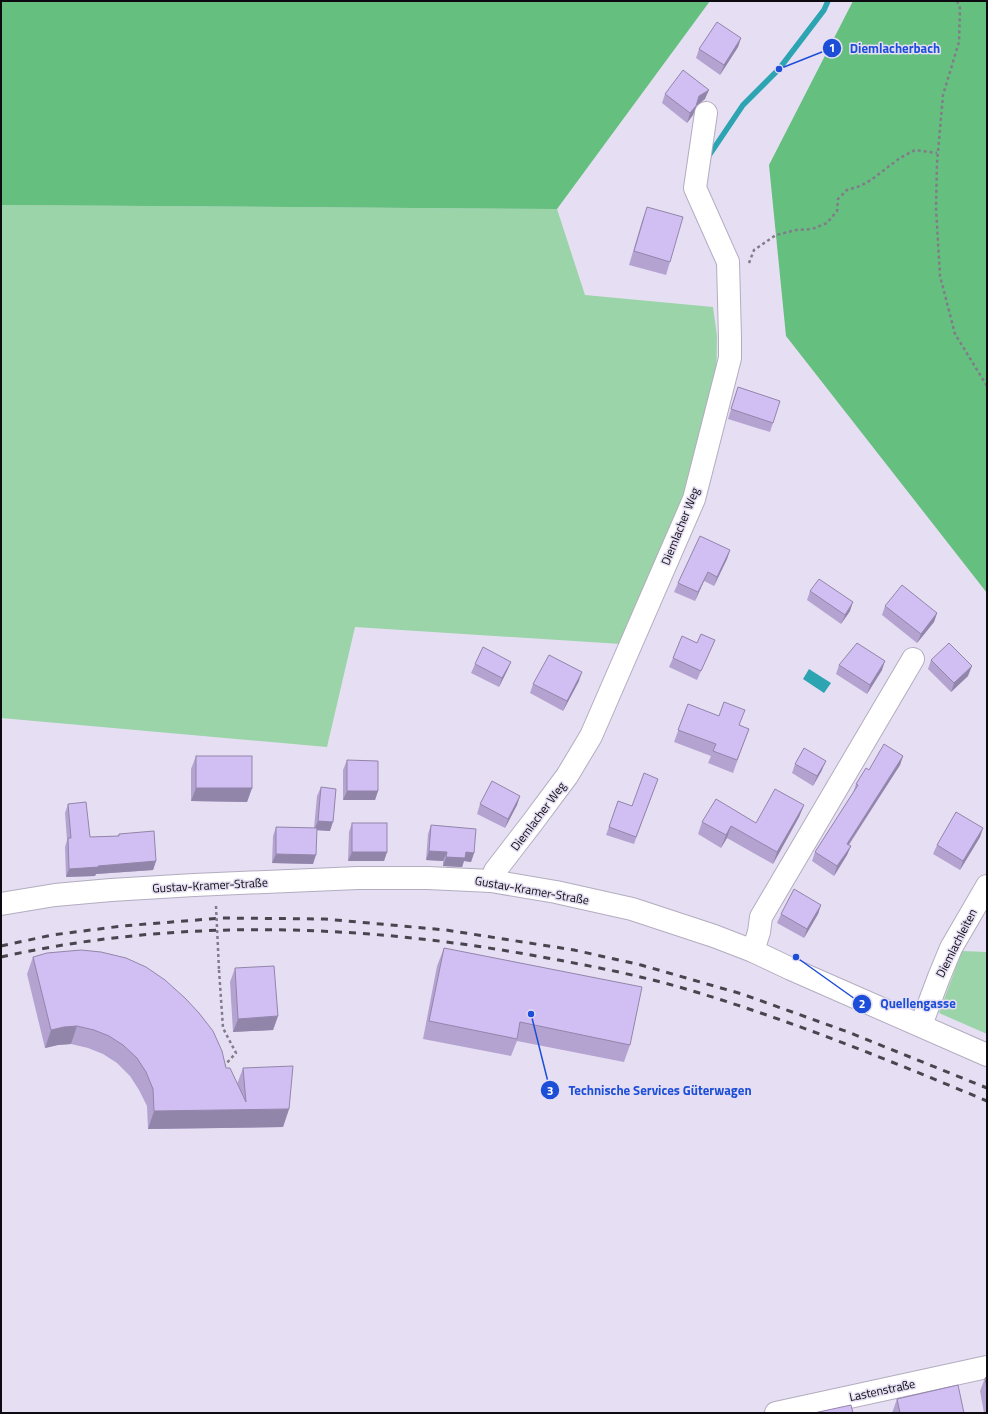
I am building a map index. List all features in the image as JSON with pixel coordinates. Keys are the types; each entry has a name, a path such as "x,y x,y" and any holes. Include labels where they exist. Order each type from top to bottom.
{"street":[{"name":"Diemlacher Weg","path":"491,881 495,871 567,776 591,736 694,500 730,358 728,262 695,188 706,113"},
{"path":"753,951 760,917 913,659"},
{"name":"Gustav-Kramer-Straße","path":"1,904 55,895 194,885 358,878 428,878 491,881 556,892 632,909 707,934 753,951 987,1055"},
{"name":"Diemlachleiten","path":"921,1025 951,948 987,886"},
{"name":"Lastenstraße","path":"776,1413 987,1367"}],"path":[{"path":"957,1 960,8 959,42 943,95 938,153 936,208 940,276 955,334 987,386"},
{"path":"747,267 754,250 776,235 796,230 812,229 827,223 837,211 838,199 847,190 860,186 871,180 900,158 915,150 938,153"},
{"path":"216,906 222,1028 236,1053 221,1070"}],"green space":[{"path":"1,1 710,1 557,209 1,205"},
{"path":"853,1 987,1 987,593 786,336 769,165"},
{"path":"1,205 557,209 585,295 713,307 717,336 716,401 680,504 621,644 355,627 327,747 1,718"},
{"path":"962,951 987,952 987,1034 939,1013"}],"water":[{"path":"809,669 831,683 824,693 803,679"}],"building":[{"path":"717,22 741,38 724,65 699,49"},
{"path":"683,70 709,90 699,96 696,106 690,113 665,94"},
{"path":"647,207 683,217 670,262 634,251"},
{"path":"738,387 780,401 773,423 731,409"},
{"path":"700,536 730,550 717,577 708,572 698,592 678,583"},
{"path":"819,579 853,602 845,615 810,591"},
{"path":"902,585 937,613 921,634 885,606"},
{"path":"701,634 715,640 701,671 673,658 682,636 697,643"},
{"path":"857,643 885,661 870,685 839,665"},
{"path":"949,643 972,666 954,683 931,660"},
{"path":"483,647 511,662 502,678 475,664"},
{"path":"549,655 582,672 567,701 533,684"},
{"path":"724,702 745,710 739,725 749,729 737,760 713,751 716,744 678,730 688,704 719,716"},
{"path":"884,744 903,756 847,844 851,846 837,866 815,852 858,785 856,784 866,768 869,770"},
{"path":"804,748 826,761 817,776 795,764"},
{"path":"196,756 252,756 252,788 196,788"},
{"path":"347,760 378,761 378,791 347,791"},
{"path":"644,773 658,779 636,837 609,827 618,801 632,806"},
{"path":"492,781 520,796 508,819 480,804"},
{"path":"321,787 336,789 333,822 318,821"},
{"path":"775,789 804,805 777,852 731,826 726,835 702,822 716,799 756,823"},
{"path":"86,802 90,837 119,836 119,834 154,831 156,861 69,869 68,838 71,838 68,804"},
{"path":"956,812 983,828 963,861 937,845"},
{"path":"352,823 387,823 387,852 352,852"},
{"path":"431,825 476,829 474,853 466,852 465,858 446,857 447,852 429,851"},
{"path":"276,827 317,828 316,855 276,854"},
{"path":"794,889 821,905 807,929 781,914"},
{"path":"444,948 642,987 630,1045 520,1022 517,1039 429,1021"},
{"path":"81,950 101,952 126,958 146,967 165,980 185,998 213,1031 222,1051 226,1068 230,1068 246,1102 243,1068 293,1066 289,1109 154,1111 153,1089 146,1072 137,1058 123,1045 109,1036 94,1030 77,1026 51,1030 33,957 47,953"},
{"path":"274,966 278,1016 238,1019 235,968"},
{"path":"987,1377 987,1390 985,1378"},
{"path":"958,1385 964,1413 900,1413 897,1399"},
{"path":"851,1405 853,1413 814,1413"}],"waterway":[{"path":"708,157 743,105 779,69 824,10 828,1"}],"railway":[{"path":"1,946 52,935 122,926 222,918 325,919 446,930 574,950 641,965 742,994 848,1032 987,1088"},
{"path":"1,957 69,944 137,936 205,931 274,930 343,932 411,938 479,947 603,969 641,977 696,992 806,1029 987,1101"}],"place":[{"name":"Diemlacherbach","path":"779,69"},
{"name":"Quellengasse","path":"796,957"},
{"name":"Technische Services Güterwagen","path":"531,1014"}]}
